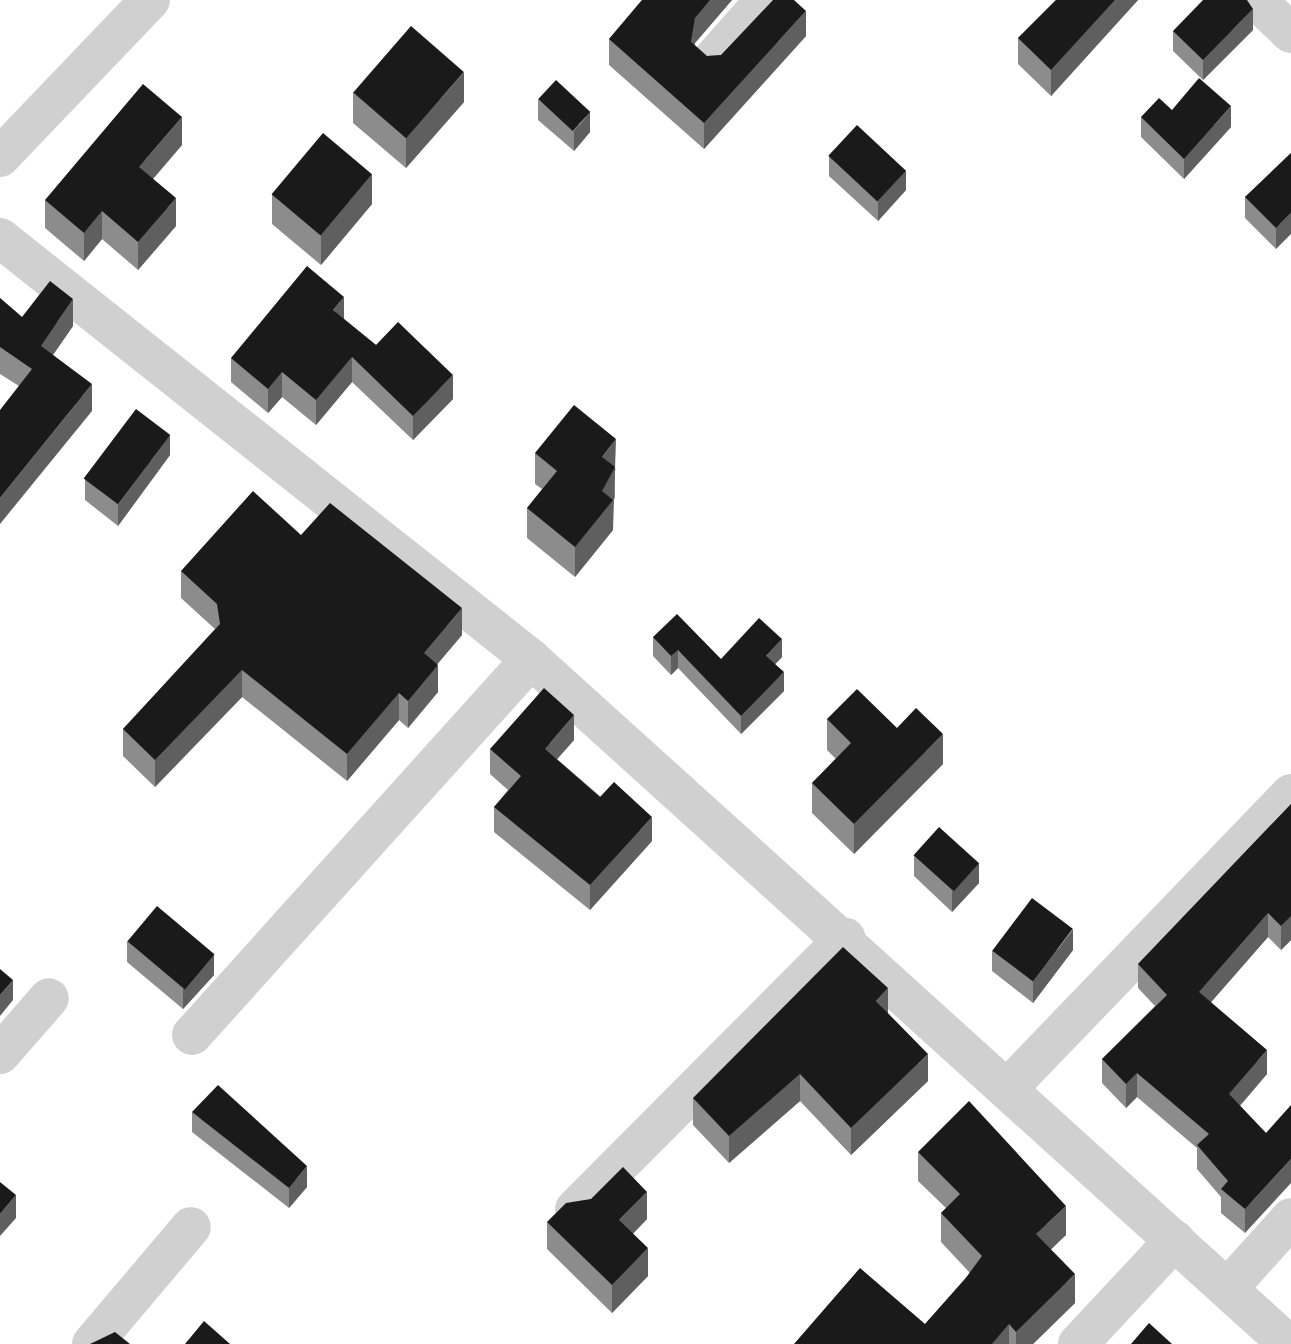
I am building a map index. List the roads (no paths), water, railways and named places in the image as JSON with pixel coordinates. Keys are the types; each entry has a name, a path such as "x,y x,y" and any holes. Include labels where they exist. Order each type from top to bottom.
{"street":[{"path":"0,157 150,0"},
{"path":"713,59 765,0"},
{"path":"1256,0 1291,33"},
{"path":"0,238 530,659 845,938 1288,1344"},
{"path":"192,1034 530,659"},
{"path":"1008,1088 1291,794"},
{"path":"575,1208 845,938"},
{"path":"0,1054 48,998"},
{"path":"1228,1288 1291,1218"},
{"path":"92,1344 192,1228"},
{"path":"1078,1344 1176,1240"}]}
